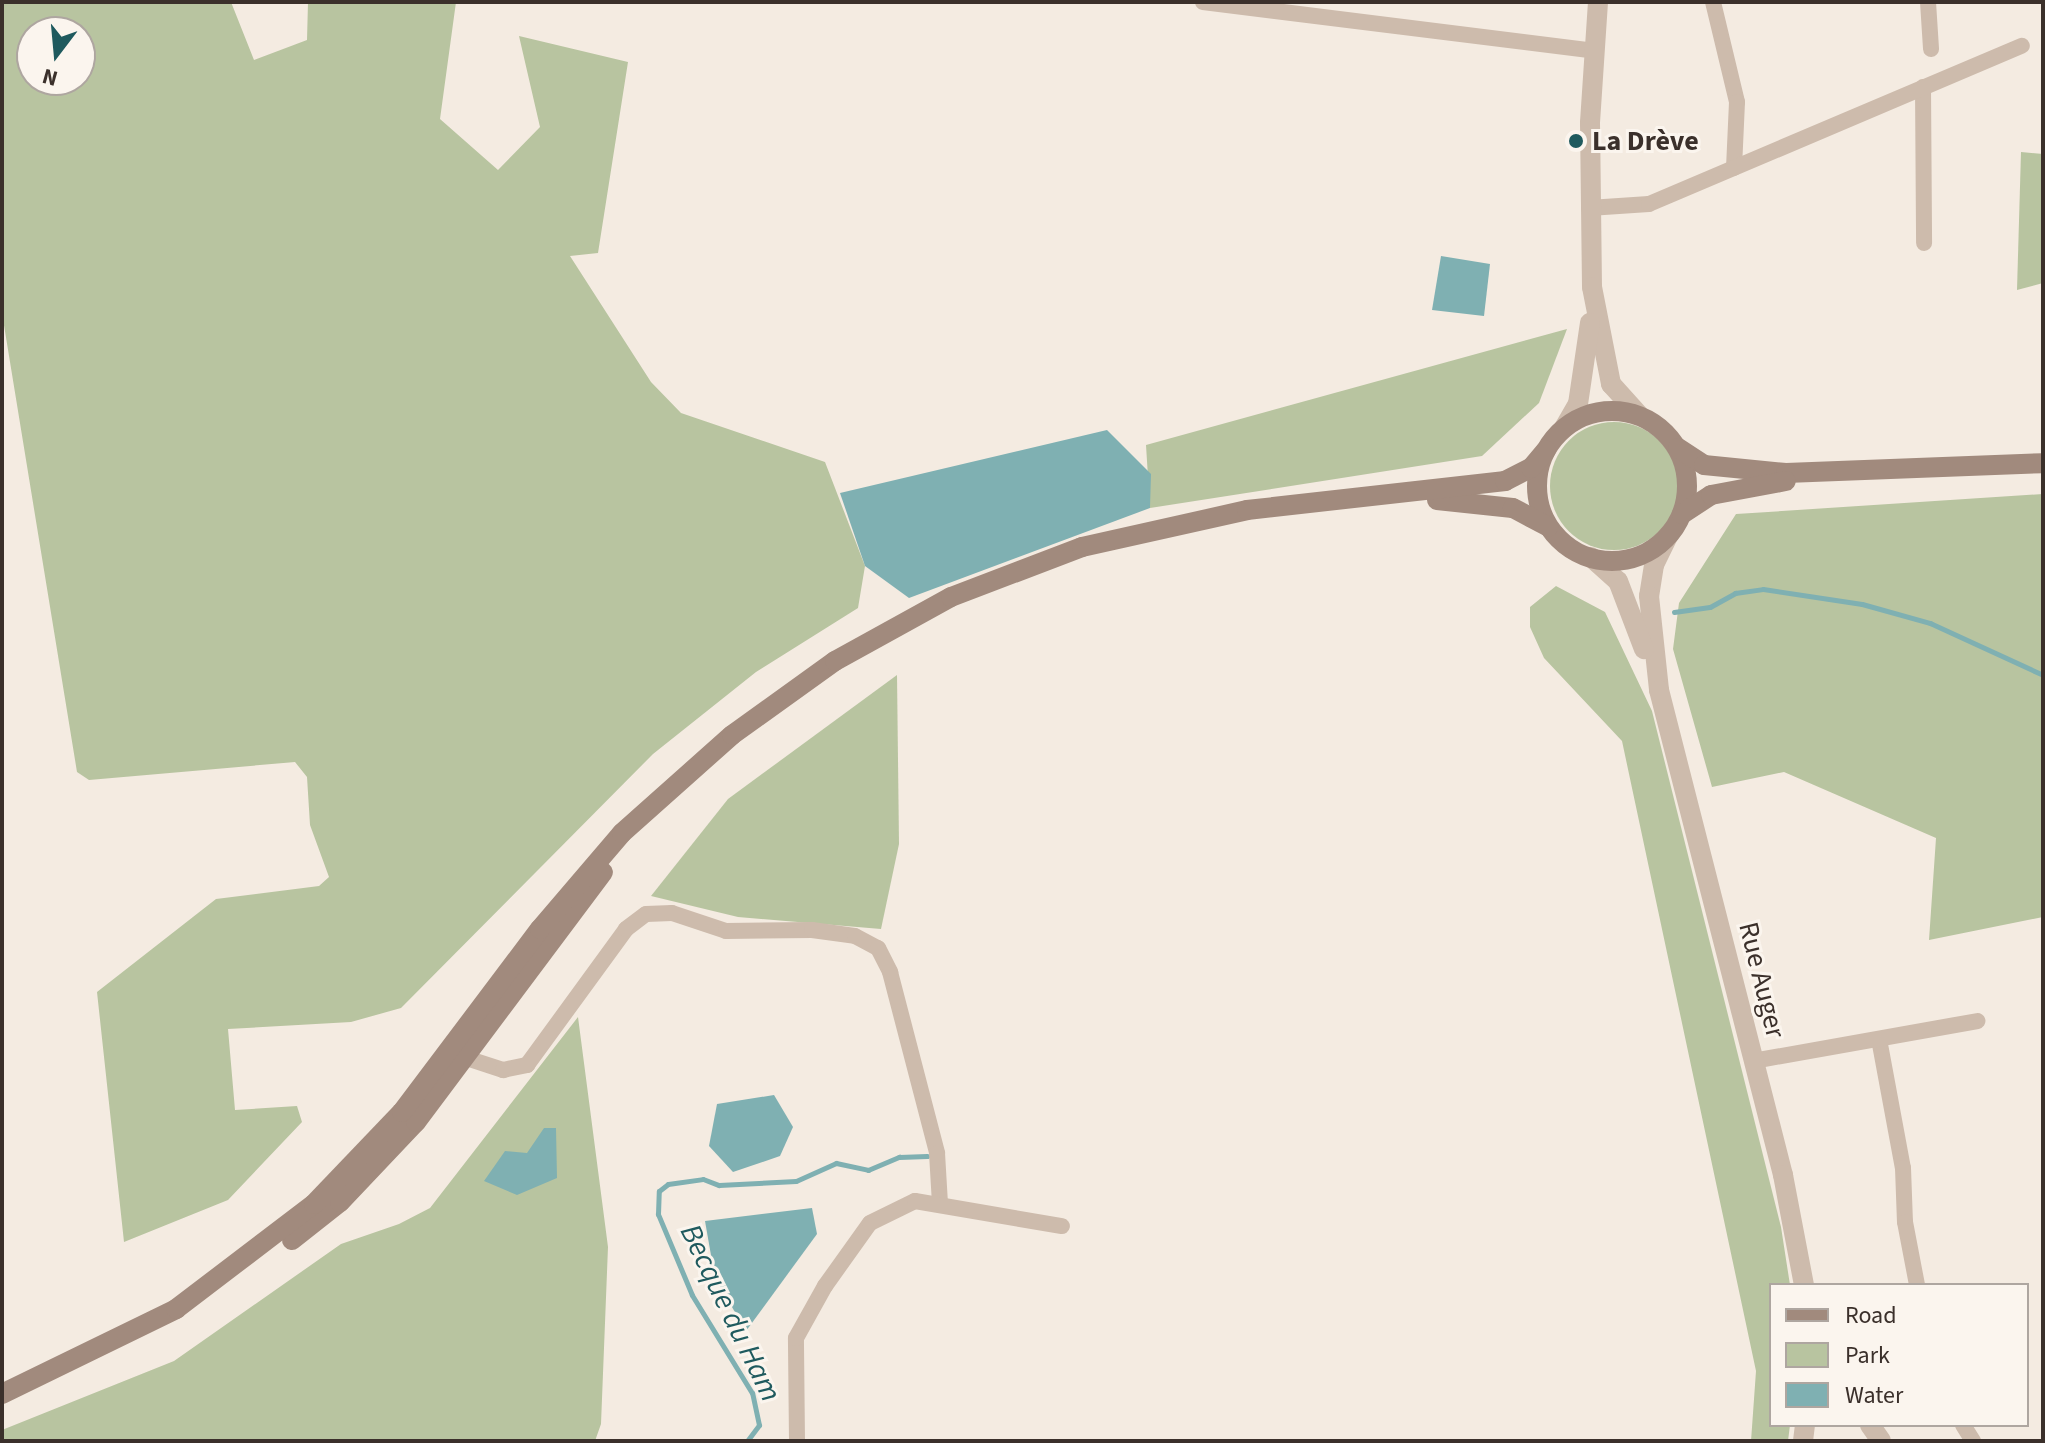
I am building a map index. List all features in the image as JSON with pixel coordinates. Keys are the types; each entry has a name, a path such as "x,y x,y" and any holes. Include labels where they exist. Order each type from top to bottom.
{"main road":[{"path":"2,1394 117,1343 197,1296 304,1212 457,1056 586,894 689,773 818,672 885,631 1000,576 1172,523 1247,510 1505,481 1531,468 1564,428 1604,411 1639,415 1661,428 1693,461 1718,467 1834,474"},
{"path":"1678,448 1687,481 1682,515"},
{"path":"1546,450 1537,487 1552,531"},
{"path":"1365,499 1501,506 1532,515 1591,557 1637,557 1668,536 1682,515 1699,500 1724,491 1834,474 2043,463"}],"street":[{"path":"1203,2 1595,51"},
{"path":"1564,428 1581,389 1592,287 1589,208 1598,2"},
{"path":"1713,2 1737,102 1734,168"},
{"path":"1928,2 1931,49"},
{"path":"1589,208 1643,206 2022,46"},
{"path":"1923,87 1924,243"},
{"path":"1592,287 1611,384 1639,415"},
{"name":"Rue Auger","path":"1659,690 1649,596 1654,565 1668,536"},
{"name":"Rue Auger","path":"1591,557 1612,572 1623,591 1659,690 1789,1199 1804,1283"},
{"path":"457,1056 503,1070 527,1065 626,929 646,914 672,913 726,931 812,930 855,936 878,948 890,972 937,1153 940,1203"},
{"path":"1753,1061 1977,1021"},
{"path":"1879,1039 1903,1168 1904,1213 1917,1283"},
{"path":"797,1441 793,1360 804,1319 870,1223 905,1203 940,1203 1062,1226"}],"green space":[{"path":"2,2 231,2 254,60 307,40 308,2 456,2 440,119 498,170 540,127 519,36 628,62 598,253 570,256 651,382 681,413 825,462 865,566 858,608 756,672 653,754 401,1008 351,1022 228,1029 235,1110 297,1106 302,1122 228,1200 124,1242 97,992 216,899 319,886 329,877 310,825 307,777 295,762 89,780 77,772 2,313"},
{"path":"2021,152 2043,154 2043,283 2017,290"},
{"path":"1567,329 1539,403 1482,456 1150,508 1146,445"},
{"path":"1614,422 1638,427 1659,441 1673,462 1678,486 1673,510 1659,531 1638,545 1614,550 1590,545 1569,531 1555,510 1550,486 1555,462 1569,441 1590,427"},
{"path":"2043,494 2043,917 1929,940 1936,838 1784,772 1712,787 1673,649 1679,603 1736,514"},
{"path":"1556,586 1605,612 1652,711 1781,1227 1790,1283 1769,1283 1769,1427 1790,1427 1788,1441 1751,1441 1756,1371 1622,741 1544,658 1530,627 1530,607"},
{"path":"897,675 899,844 881,929 738,917 651,896 728,799"},
{"path":"578,1017 608,1247 601,1424 595,1441 2,1441 2,1430 174,1361 341,1244 399,1224 430,1208"}],"water":[{"path":"1441,256 1490,264 1484,316 1432,310"},
{"path":"1107,430 1151,474 1150,508 909,598 865,566 840,493"},
{"path":"774,1095 793,1127 780,1156 733,1172 709,1146 717,1104"},
{"path":"544,1128 556,1128 557,1178 517,1195 484,1181 505,1151 527,1153"},
{"path":"812,1208 817,1234 746,1331 715,1278 705,1221"}],"waterway":[{"name":"Becque du Ham","path":"1674,612 1710,607 1735,593 1763,589 1862,604 1930,623 2043,675"},
{"name":"Becque du Ham","path":"747,1441 759,1425 752,1393 692,1295 658,1214 659,1191 668,1184 703,1179 719,1185 796,1181 836,1163 868,1170 899,1157 927,1156"}],"place":[{"name":"La Drève","path":"1576,141"}]}
